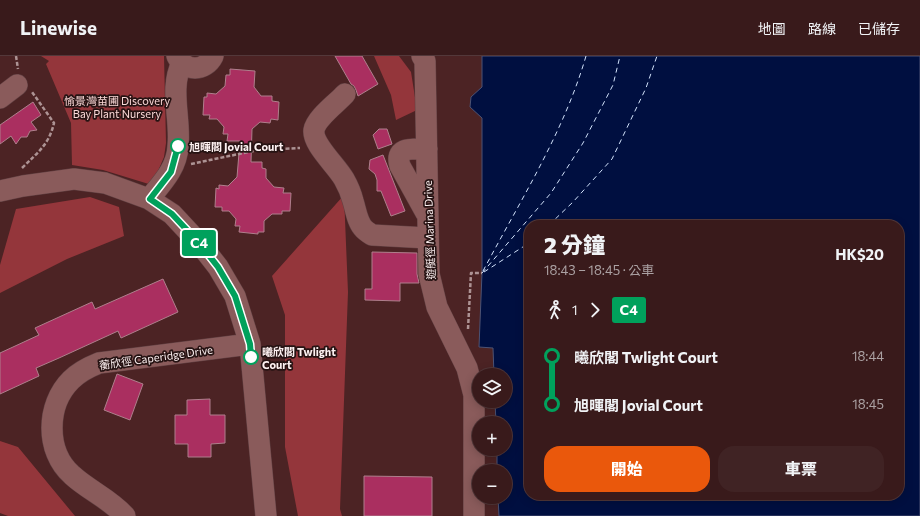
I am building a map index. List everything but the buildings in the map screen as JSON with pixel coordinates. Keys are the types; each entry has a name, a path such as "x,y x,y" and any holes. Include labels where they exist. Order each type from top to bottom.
{"street":[{"path":"150,199 171,172 178,146 176,84 180,60 193,68 199,68 210,62 213,56"},
{"name":"遊艇徑 Marina Drive","path":"422,56 424,61 429,274 436,308 467,368 474,395 474,516"},
{"path":"0,98 17,85"},
{"path":"345,94 316,123 314,139 318,147 336,167 343,178 360,223 365,230 372,235 428,238"},
{"path":"426,149 404,150 400,155 399,161 400,166 428,217"},
{"path":"0,191 23,186 74,179 105,183 150,199 172,214 200,244 218,267 235,296 250,344 266,516"},
{"name":"蘅欣徑 Caperidge Drive","path":"125,516 71,474 58,455 54,444 52,422 54,410 63,390 70,380 89,367 100,363 250,344"}],"path":[{"path":"17,85 21,84 28,86 54,123 52,133 45,146 17,172"},
{"path":"173,167 258,150 281,149"},
{"path":"467,333 471,273 482,273"}],"green space":[{"name":"愉景灣苗圃 Discovery Bay Plant Nursery","path":"41,56 164,56 166,143 164,157 152,185 103,170 72,165 71,123 46,64 49,61"},
{"path":"374,56 399,56 411,72 417,110 396,120 391,95"},
{"path":"344,195 348,292 340,509 342,516 298,516 285,447 285,315 272,276"},
{"path":"90,197 119,207 124,236 67,259 0,293 0,265 16,209"},
{"path":"0,441 18,447 75,516 8,516 0,513"}],"shaded area":[{"path":"482,56 920,56 920,516 499,516 498,504 512,504 512,464 497,464 497,456 512,456 512,416 496,416 495,408 512,408 512,368 494,368 493,348 479,347 482,273 482,118 470,107 471,97 482,87"}],"ferry route":[{"path":"483,271 540,166 566,112 586,56"},
{"path":"528,220 551,193 583,143 613,85 620,56"},
{"path":"554,220 573,202 612,159 646,88 657,56"},
{"path":"482,273 524,224"},
{"path":"484,272 524,246"}],"bus line":[{"name":"C4","path":"178,146 171,172 150,199 172,214 200,244 218,267 235,296 250,344 251,357"}],"place":[{"name":"旭暉閣 Jovial Court","path":"178,146"},
{"name":"曦欣閣 Twlight Court","path":"251,357"}]}
